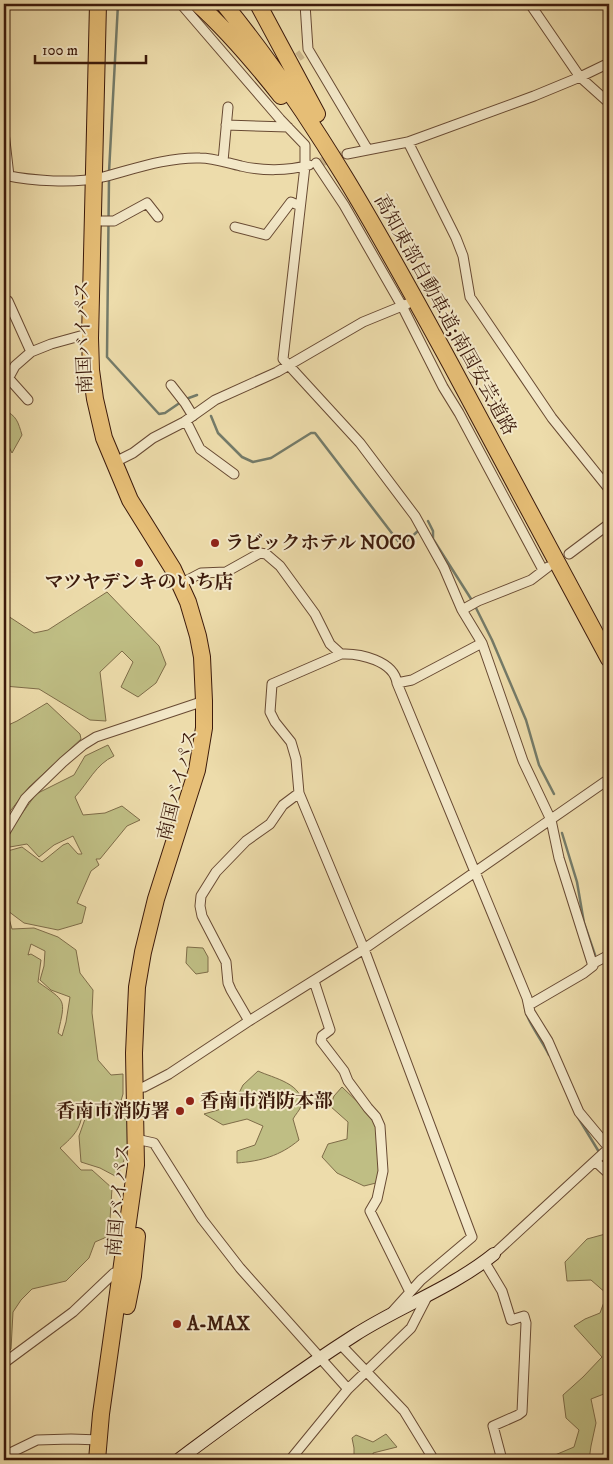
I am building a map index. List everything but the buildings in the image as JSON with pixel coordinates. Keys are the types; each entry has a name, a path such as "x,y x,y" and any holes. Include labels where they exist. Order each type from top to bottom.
{"highway":[{"name":"南国バイパス","path":"98,4 104,177 90,333 91,370 95,399 109,454 130,500 200,606 212,660 215,694 214,735 200,793 149,960 142,998 139,1087"},
{"name":"南国バイパス","path":"97,1460 101,1414 127,1274 133,1192 141,1140 134,1022 140,966 156,899 197,770 204,728 202,664 198,636 185,582 139,498 121,459 103,384 100,339 108,4"},
{"path":"198,4 221,25 257,66 352,187"},
{"name":"高知東部自動車道;南国安芸道路","path":"224,4 294,96 386,244 609,659"},
{"path":"258,4 366,203 386,244"}],"street":[{"path":"181,4 258,86 288,127 305,145 305,166 283,359 360,443 415,516 444,568 462,610 482,643 523,761 551,820 559,858 592,964"},
{"path":"305,4 305,52 368,150"},
{"path":"530,4 580,77 609,104"},
{"path":"347,154 408,142 580,77 609,63"},
{"path":"223,161 228,107"},
{"path":"226,125 288,127"},
{"path":"4,132 6,176 45,180 79,180 104,177 153,164 185,159 206,158 256,169 285,169 319,163 405,305 443,387 547,568 531,580 478,601 462,610"},
{"path":"408,142 463,256 470,297 552,418 609,489"},
{"path":"235,226 266,235 291,202 300,206"},
{"path":"102,221 114,221 147,203 158,217"},
{"path":"8,301 31,352"},
{"path":"121,459 133,453 153,438 189,419 215,400 277,372 363,322 405,305"},
{"path":"28,400 9,377 15,366 31,352 90,333"},
{"path":"170,386 186,403 189,419 200,449 234,474"},
{"path":"569,554 609,524"},
{"path":"185,582 201,573 223,573 260,553 266,554 280,566 315,614 330,644 341,654"},
{"path":"397,683 412,680 482,643"},
{"path":"178,1460 320,1357 476,1268 609,1148 579,1112 548,1041 530,1012 528,1002 397,683 396,676 389,667 380,662 349,654 341,654 272,684 270,712 275,722 291,742 296,759 299,793 364,950 472,1237 421,1280 389,1316"},
{"path":"4,834 25,799 83,745 96,737 204,701"},
{"path":"139,1087 169,1074 249,1021 364,950 609,779"},
{"path":"249,1021 231,990 228,983 226,962 202,916 201,896 216,872 246,841 270,824 283,805 299,793"},
{"path":"528,1002 541,997 584,973 593,966 592,964 609,955"},
{"path":"314,982 330,1030 322,1036 321,1041 344,1070 348,1081 376,1117 380,1126 383,1170 377,1199 370,1212 410,1292"},
{"path":"141,1140 154,1144 202,1220 240,1268 348,1389"},
{"path":"595,1161 609,1174"},
{"path":"489,1258 511,1320 524,1316 526,1323 522,1412 493,1426 502,1460"},
{"path":"4,1363 73,1312 114,1273 127,1274"},
{"path":"290,1460 348,1389 411,1328 428,1294"},
{"path":"341,1345 404,1411 434,1460"},
{"path":"4,1456 37,1440 100,1440"}],"shaded area":[{"path":"4,410 16,420 22,435 12,453 6,441 4,441"},
{"path":"107,592 159,646 166,664 156,683 138,697 121,687 133,662 122,651 100,672 106,721 90,720 39,689 4,686 4,617 8,616 34,633 48,630"},
{"path":"47,703 80,734 81,739 29,787 4,819 4,770 7,769 4,761 4,727"},
{"path":"108,745 114,756 97,769 75,797 83,815 105,813 122,806 140,820 127,826 100,859 96,859 99,865 91,871 77,903 86,907 82,923 58,930 24,923 4,908 4,852 22,847 42,862 68,843 78,854 82,854 73,836 54,845 39,857 27,844 4,848 4,842 8,833 36,794 74,775 85,756"},
{"path":"4,912 8,915 12,929 34,928 58,937 76,950 80,973 93,990 92,1013 98,1060 111,1075 123,1074 123,1094 117,1114 128,1121 129,1148 117,1177 100,1168 81,1162 79,1136 86,1116 82,1107 81,1120 77,1130 60,1148 81,1170 92,1170 112,1188 109,1236 95,1242 89,1258 66,1281 32,1289 21,1300 13,1312 11,1349 4,1355 5,963","holes":["31,944 45,951 44,966 40,980 51,990 70,997 62,1036 58,1033 63,1007 61,1002 54,993 38,982 41,960 31,954 28,955"]},
{"path":"187,947 203,948 208,957 208,972 196,974 186,963"},
{"path":"258,1071 287,1083 298,1092 301,1098 301,1106 293,1119 299,1140 292,1146 270,1157 237,1163 237,1151 255,1145 263,1126 247,1119 223,1125 204,1114 218,1110 235,1101 243,1085"},
{"path":"342,1087 364,1108 375,1122 378,1134 379,1170 376,1183 364,1186 337,1173 322,1157 328,1144 347,1139 348,1122 330,1106 334,1096"},
{"path":"609,1233 609,1392 591,1399 596,1423 589,1460 557,1460 555,1455 574,1447 579,1430 566,1418 563,1395 602,1357 574,1326 600,1313 607,1294 591,1280 567,1281 565,1262 587,1239"},
{"path":"386,1434 397,1447 373,1453 374,1460 354,1460 352,1438 356,1435 373,1442"}],"waterway":[{"path":"109,172 118,4"},
{"path":"109,178 107,357 159,414 165,413 181,402"},
{"path":"186,399 197,395"},
{"path":"211,416 218,433 242,457 253,462 271,458 311,433 315,433 401,545 419,530"},
{"path":"428,521 433,531 433,539 473,602 492,640 526,720 539,765 554,794"},
{"path":"562,833 577,882 584,923 595,959"},
{"path":"529,1000 542,993"},
{"path":"525,1007 531,1024 549,1055"},
{"path":"576,1114 599,1152"},
{"path":"605,1158 609,1161"}],"tunnel":[{"path":"287,65 302,54"},
{"path":"321,162 347,154"}],"place":[{"name":"ラビックホテル NOCO","path":"215,543"},
{"name":"マツヤデンキのいち店","path":"139,563"},
{"name":"香南市消防本部","path":"190,1101"},
{"name":"香南市消防署","path":"180,1111"},
{"name":"A-MAX","path":"177,1324"}]}
